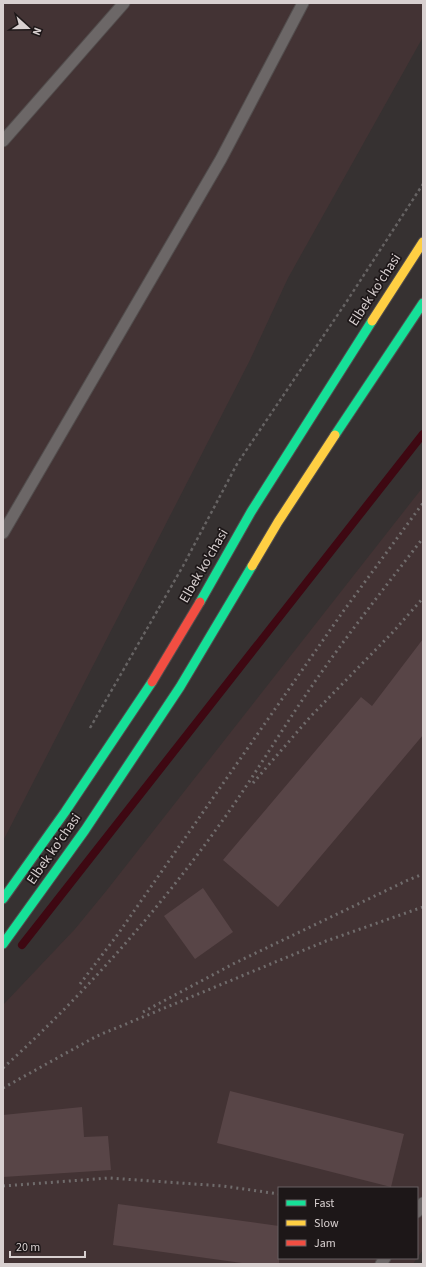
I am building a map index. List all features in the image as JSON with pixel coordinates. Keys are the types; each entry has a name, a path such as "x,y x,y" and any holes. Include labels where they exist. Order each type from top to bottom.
{"main road":[{"name":"Elbek ko'chasi","path":"3,899 65,812 161,669 251,512 339,371 423,242"},
{"name":"Elbek ko'chasi","path":"3,944 85,830 180,687 278,522 423,303"}],"lane":[{"path":"3,141 124,3"},
{"path":"3,533 222,159 303,3"}],"path":[{"path":"88,732 183,566 237,464 347,301 423,184"}],"shaded area":[{"path":"3,3 423,3 423,37 288,278 250,360 3,841"},
{"path":"423,487 423,1250 418,1257 418,1187 278,1187 278,1259 417,1259 413,1264 3,1264 3,1005 75,929 107,890"}],"building":[{"path":"423,639 423,735 278,907 223,860 361,697 372,706"},
{"path":"203,888 233,932 195,959 164,916"},
{"path":"230,1091 404,1134 391,1187 217,1143"},
{"path":"82,1107 84,1137 108,1136 111,1170 3,1177 3,1115"},
{"path":"118,1204 278,1226 279,1264 249,1264 113,1245"}],"waterway":[{"path":"22,945 423,434"}],"railway":[{"path":"80,984 118,934 342,613 423,503"},
{"path":"3,1068 65,1009 123,946 205,845 332,658 423,538"},
{"path":"253,783 311,716 392,633 423,598"},
{"path":"143,1012 235,963 423,874"},
{"path":"3,1088 97,1036 326,941 423,907"},
{"path":"3,1186 109,1178 223,1186 278,1194"}],"traffic: fast":[{"path":"335,435 423,303"},
{"path":"200,602 251,512 372,321"},
{"path":"3,944 85,830 180,687 252,566"},
{"path":"3,899 65,812 152,682"}],"traffic: slow":[{"path":"372,321 423,242"},
{"path":"252,566 278,522 335,435"}],"traffic: jam":[{"path":"152,682 200,602"}]}
